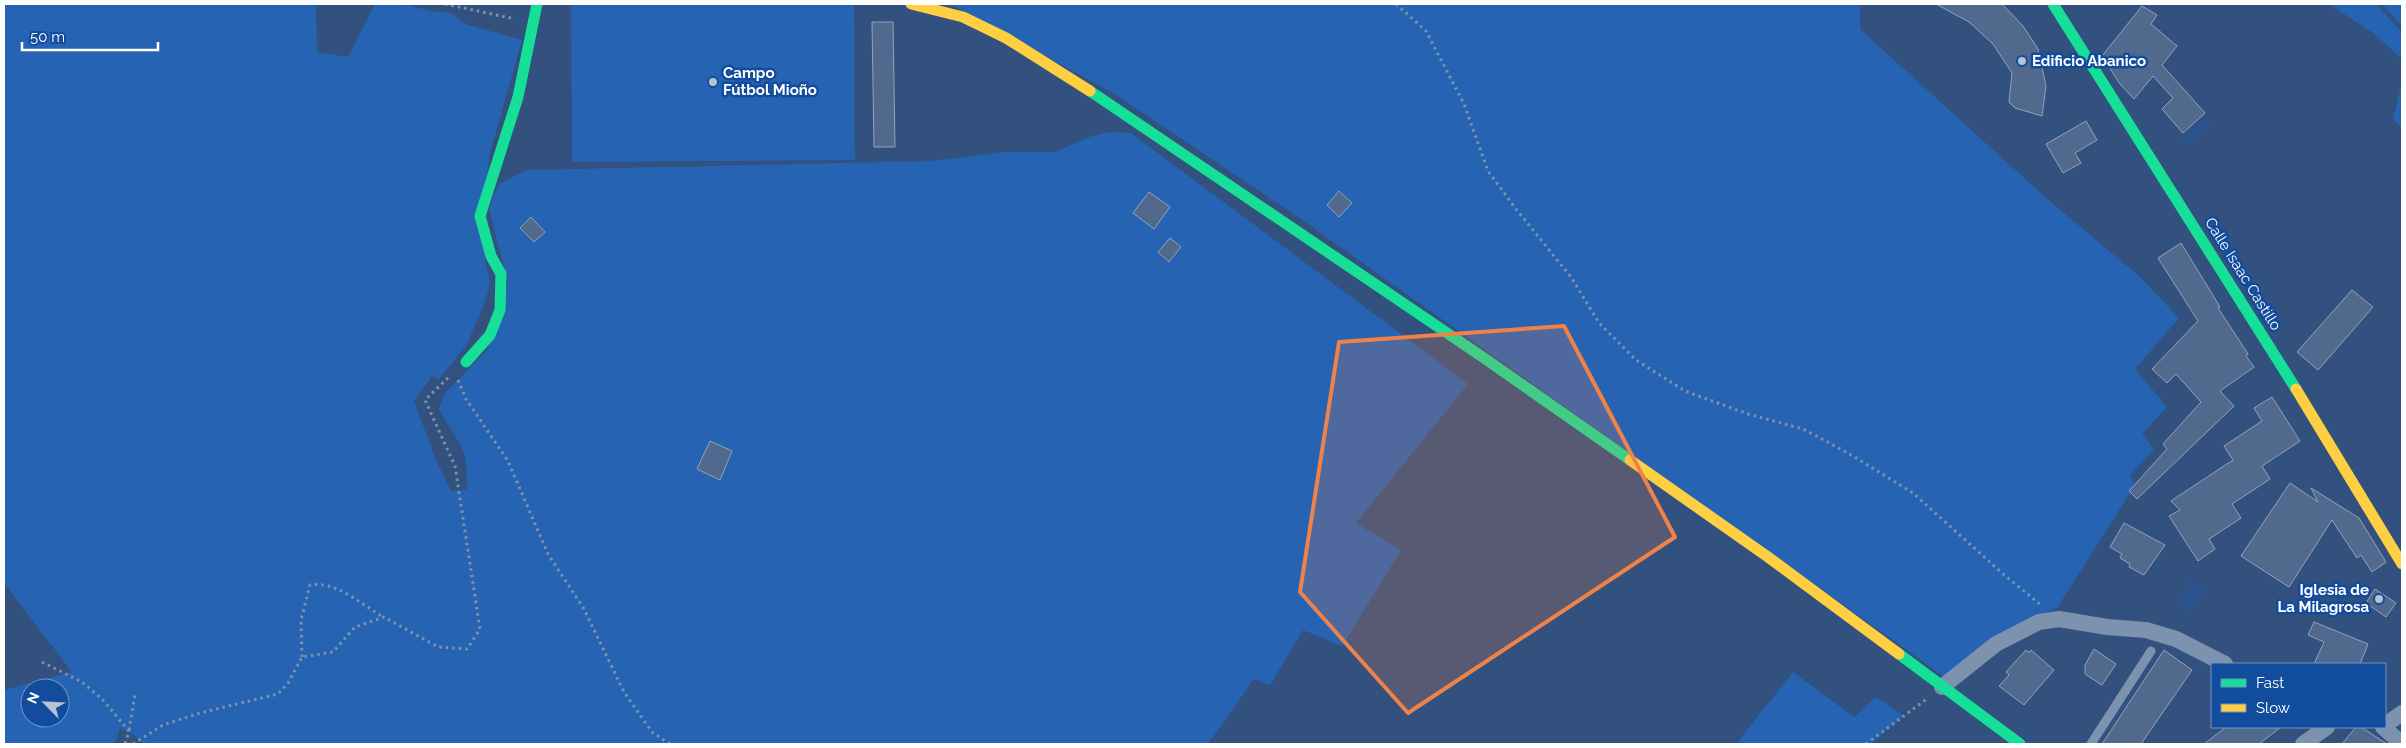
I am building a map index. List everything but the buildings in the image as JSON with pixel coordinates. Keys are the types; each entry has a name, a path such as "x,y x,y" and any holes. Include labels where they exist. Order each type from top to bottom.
{"street":[{"path":"466,362 490,335 500,310 501,274 491,256 480,216 518,97 537,4"},
{"path":"911,4 963,17 1006,38 1064,74 1484,358 1768,558 2020,744"},
{"name":"Calle Isaac Castillo","path":"2053,4 2176,196 2402,564"},
{"path":"1942,687 1996,644 2039,622 2059,619 2108,627 2146,630 2176,639 2223,663"},
{"path":"2386,724 2402,713"},
{"path":"2303,744 2326,728"},
{"path":"2385,728 2402,744"}],"lane":[{"path":"2091,744 2151,652"}],"path":[{"path":"445,4 533,23"},
{"path":"1396,4 1426,31 1464,104 1488,171 1516,209 1571,276 1600,323 1636,360 1685,390 1748,414 1803,429 1848,452 1913,493 2003,574 2059,619"},
{"path":"133,744 163,725 200,713 278,694 288,683 302,658 301,620 310,585 318,583 338,590 438,647 467,649 480,629 455,466 425,400 455,372 466,399 508,461 548,554 563,580 584,609 624,692 652,732 670,744"},
{"path":"302,658 333,652 355,627 384,617"},
{"path":"42,662 82,682 102,699 129,730"},
{"path":"1866,744 1942,687"},
{"path":"125,744 135,695"}],"highlighted area":[{"path":"1564,326 1675,537 1408,713 1300,592 1339,342"}],"shaded area":[{"path":"4,4 316,4 317,52 348,57 375,4 403,4 431,11 450,13 465,24 522,40 489,157 485,259 490,283 485,302 466,346 438,380 433,375 414,401 436,460 451,491 467,489 466,460 460,444 439,410 444,394 487,350 508,284 489,208 499,184 527,170 931,161 1006,152 1055,152 1089,137 1110,132 1131,133 1468,384 1356,523 1401,550 1342,646 1303,630 1270,685 1254,679 1208,744 144,744 136,736 120,728 115,744 4,744 4,690 20,686 20,728 70,728 70,678 49,678 72,672 4,583"},
{"name":"Campo Fútbol Mioño","path":"571,4 854,4 855,160 572,162"},
{"path":"950,4 1860,4 1860,29 2045,197 2140,277 2179,318 2135,369 2167,407 2142,434 2154,449 2130,475 2135,485 2057,608 2035,617 1946,678 1301,219 1113,93"},
{"path":"2329,4 2402,4 2402,59 2373,33"},
{"path":"2402,82 2402,127 2393,120"},
{"path":"2205,117 2211,123 2187,146 2181,139"},
{"path":"2191,581 2205,589 2189,613 2176,605"},
{"path":"1793,672 1854,717 1876,697 1904,716 1870,744 1736,744"}],"waterway":[{"path":"2379,4 2402,29"}],"traffic: fast":[{"path":"466,362 490,335 500,310 501,274 491,256 480,216 518,97 537,4"},
{"path":"2053,4 2296,389"},
{"path":"1090,91 1484,358 1630,460"},
{"path":"1899,654 2020,744"}],"traffic: slow":[{"path":"911,4 963,17 1006,38 1090,91"},
{"path":"2296,389 2402,564"},
{"path":"1630,460 1768,557 1899,654"}],"place":[{"name":"Edificio Abanico","path":"2022,61"},
{"name":"Campo Fútbol Mioño","path":"713,82"},
{"name":"Iglesia de La Milagrosa","path":"2379,599"}]}
